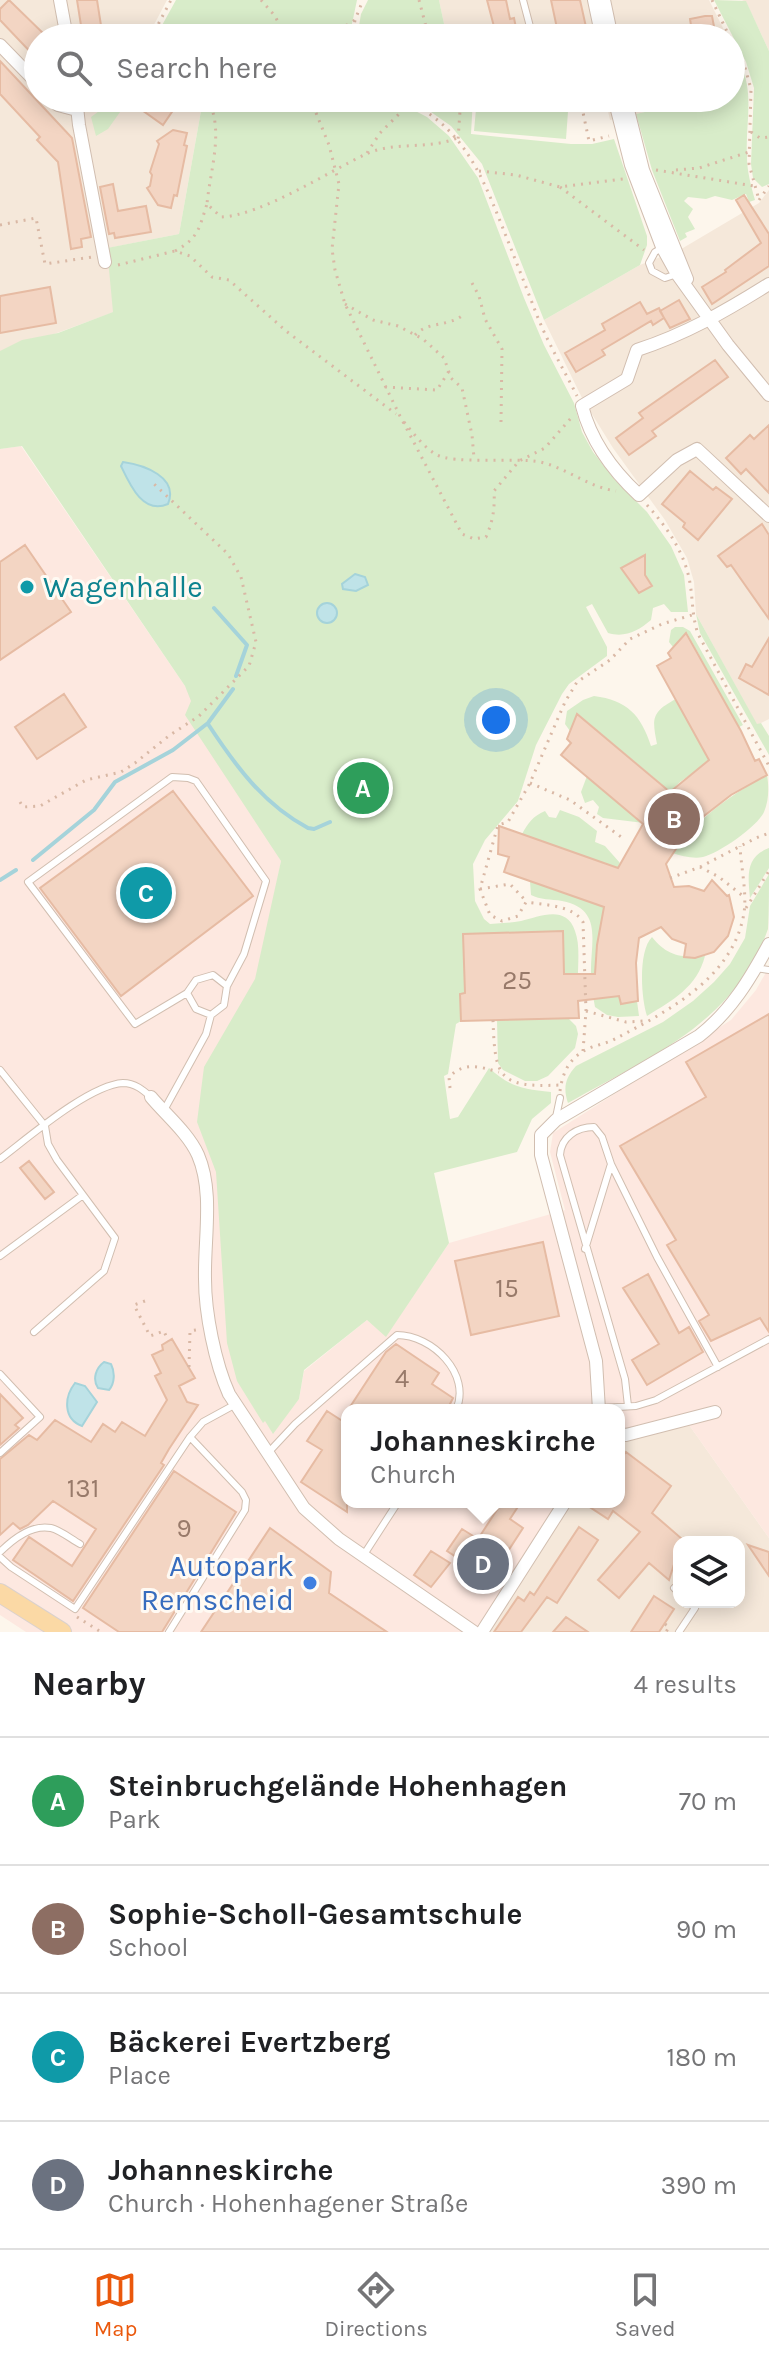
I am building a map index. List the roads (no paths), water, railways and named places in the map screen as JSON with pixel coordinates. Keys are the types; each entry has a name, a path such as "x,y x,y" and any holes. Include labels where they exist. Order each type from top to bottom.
{"main road":[{"path":"0,1593 62,1632"}],"street":[{"path":"60,0 64,24"},
{"path":"594,0 600,24"},
{"path":"604,0 604,24"},
{"path":"0,45 24,70"},
{"path":"78,112 105,258"},
{"path":"617,112 639,191 688,286 710,321 769,395"},
{"path":"628,112 643,170 668,245"},
{"path":"769,284 710,321 675,338 637,350 627,379 582,406 587,424 601,450 639,495 677,460 697,449 769,516"},
{"path":"599,1404 596,1361 540,1148 541,1135 556,1120 699,1036 725,1013 762,969 769,944"},
{"path":"151,1097 187,1138 197,1154 204,1175 205,1282 222,1378 236,1404 304,1508 339,1539 474,1632"},
{"path":"625,1435 715,1412"},
{"path":"482,1632 561,1508"}],"lane":[{"path":"523,0 529,24"},
{"path":"668,245 652,258 649,263 652,271 665,278 681,272"},
{"path":"163,1112 206,1034 211,1015 224,1005 227,986 244,954 266,881 196,781 172,777 28,882 135,1024 187,993 196,980 213,975 227,986"},
{"path":"187,993 196,1009 211,1015"},
{"path":"0,1070 45,1126 48,1144 57,1160 115,1238 104,1271 34,1332"},
{"path":"0,1159 88,1095 115,1085 133,1084 151,1097"},
{"path":"556,1120 560,1098"},
{"path":"628,1406 625,1379 560,1155 560,1146 566,1138 584,1127 594,1127 602,1137 611,1164 657,1257 718,1367"},
{"path":"585,1249 611,1164"},
{"path":"0,1256 83,1195"},
{"path":"267,1454 319,1403 397,1335 409,1335 437,1347 457,1379 461,1399 459,1404"},
{"path":"625,1406 656,1400 769,1339"},
{"path":"0,1374 40,1417 0,1453"},
{"path":"311,1395 319,1403"},
{"path":"80,1544 51,1528 36,1529 15,1537 0,1555 11,1567 75,1609 190,1437 203,1422 236,1404"},
{"path":"169,1632 245,1510 246,1500 242,1492 190,1437"},
{"path":"363,1556 394,1508"},
{"path":"679,1632 695,1608"}],"water":[{"path":"123,462 158,474 169,486 168,504 151,505 138,496 121,466"},
{"path":"355,574 365,577 368,585 356,591 343,589 342,584"},
{"path":"327,603 334,606 337,613 334,620 327,623 320,620 317,613 320,606"},
{"path":"104,1362 111,1364 113,1370 109,1390 98,1388 95,1381 97,1370"},
{"path":"75,1383 85,1386 97,1402 82,1426 71,1418 67,1407"}],"waterway":[{"path":"214,608 247,645 236,676"},
{"path":"33,860 94,810 115,782 173,750 208,723 233,689"},
{"path":"208,724 240,769 277,807 308,828 314,829 330,822"},
{"path":"0,880 16,870"}],"place":[{"name":"Wagenhalle","path":"27,587"},
{"name":"Steinbruchgelände Hohenhagen","path":"363,788"},
{"name":"Sophie-Scholl-Gesamtschule","path":"674,819"},
{"name":"Bäckerei Evertzberg","path":"146,893"},
{"name":"Johanneskirche","path":"483,1564"},
{"name":"Autopark Remscheid","path":"310,1583"}]}
